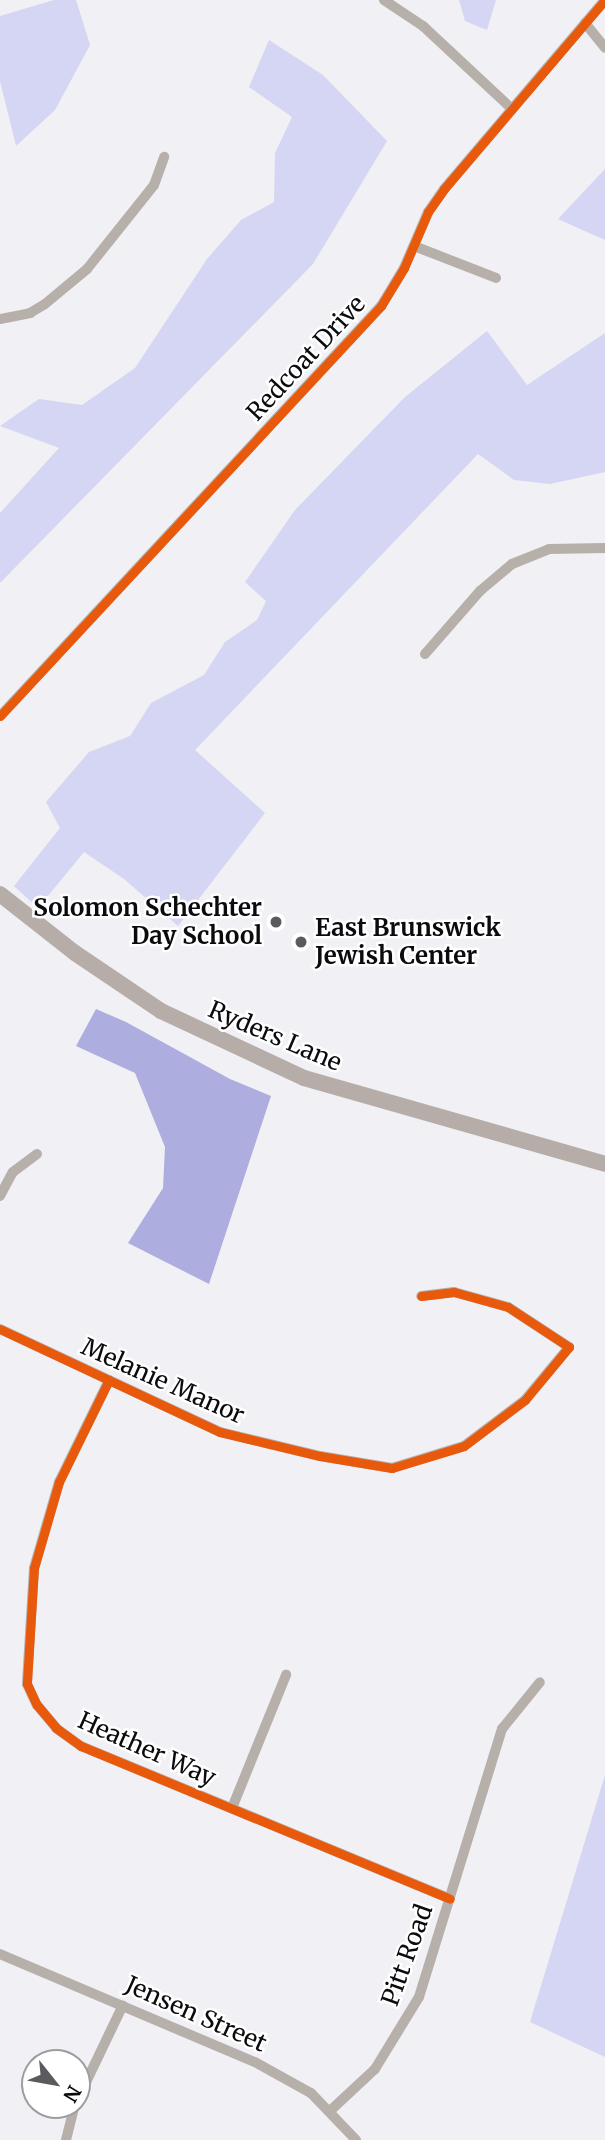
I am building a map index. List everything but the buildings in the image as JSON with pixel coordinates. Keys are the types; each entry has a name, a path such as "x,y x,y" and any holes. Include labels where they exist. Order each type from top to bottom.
{"main road":[{"name":"Ryders Lane","path":"0,894 75,953 161,1011 304,1078 605,1164"}],"street":[{"path":"384,0 423,26 512,109"},
{"name":"Redcoat Drive","path":"0,716 381,306 394,289 428,212 444,190 605,0"},
{"path":"585,23 605,48"},
{"path":"0,319 13,318 38,308 87,269 154,185 164,157"},
{"path":"414,246 496,278"},
{"path":"425,654 480,591 512,564 549,550 605,548"},
{"path":"0,1196 13,1171 37,1154"},
{"name":"Melanie Manor","path":"0,1329 220,1432 320,1457 393,1468 464,1446 525,1400 569,1347 508,1307 454,1292 421,1296"},
{"name":"Heather Way","path":"109,1380 60,1482 34,1568 27,1684 37,1705 56,1728 81,1746 450,1899"},
{"path":"232,1808 286,1675"},
{"name":"Pitt Road","path":"331,2110 375,2068 419,1997 502,1729 540,1682"},
{"name":"Jensen Street","path":"0,1954 256,2062 311,2093 331,2110 356,2140"},
{"path":"91,2072 123,2005"},
{"path":"66,2140 72,2119"}],"shaded area":[{"path":"54,0 76,0 90,45 55,110 16,146 0,81 0,16"},
{"path":"459,0 496,0 487,30 465,21"},
{"path":"269,40 323,75 387,141 313,264 0,583 0,513 59,448 0,426 39,399 82,405 135,368 207,259 241,220 274,202 275,153 292,117 249,87"},
{"path":"605,169 605,240 558,219"},
{"path":"487,331 527,385 605,333 605,472 550,484 514,480 478,454 195,750 265,813 178,926 124,879 84,852 38,908 14,886 60,828 46,802 89,752 130,736 151,703 204,675 225,642 257,620 266,601 245,582 295,510 405,397"},
{"path":"605,1775 605,2057 530,2022"}],"water":[{"path":"96,1009 126,1022 230,1079 271,1096 209,1284 128,1243 163,1188 165,1147 135,1073 76,1046"}],"cycle path":[{"path":"0,716 381,306 404,268 428,212 444,189 605,0"},
{"path":"0,1329 220,1432 320,1456 392,1468 464,1446 525,1400 569,1347 508,1307 454,1292 421,1296"},
{"path":"109,1380 59,1482 34,1568 27,1684 37,1705 56,1728 81,1746 450,1899"}],"place":[{"name":"Solomon Schechter Day School","path":"276,922"},
{"name":"East Brunswick Jewish Center","path":"301,942"}]}
